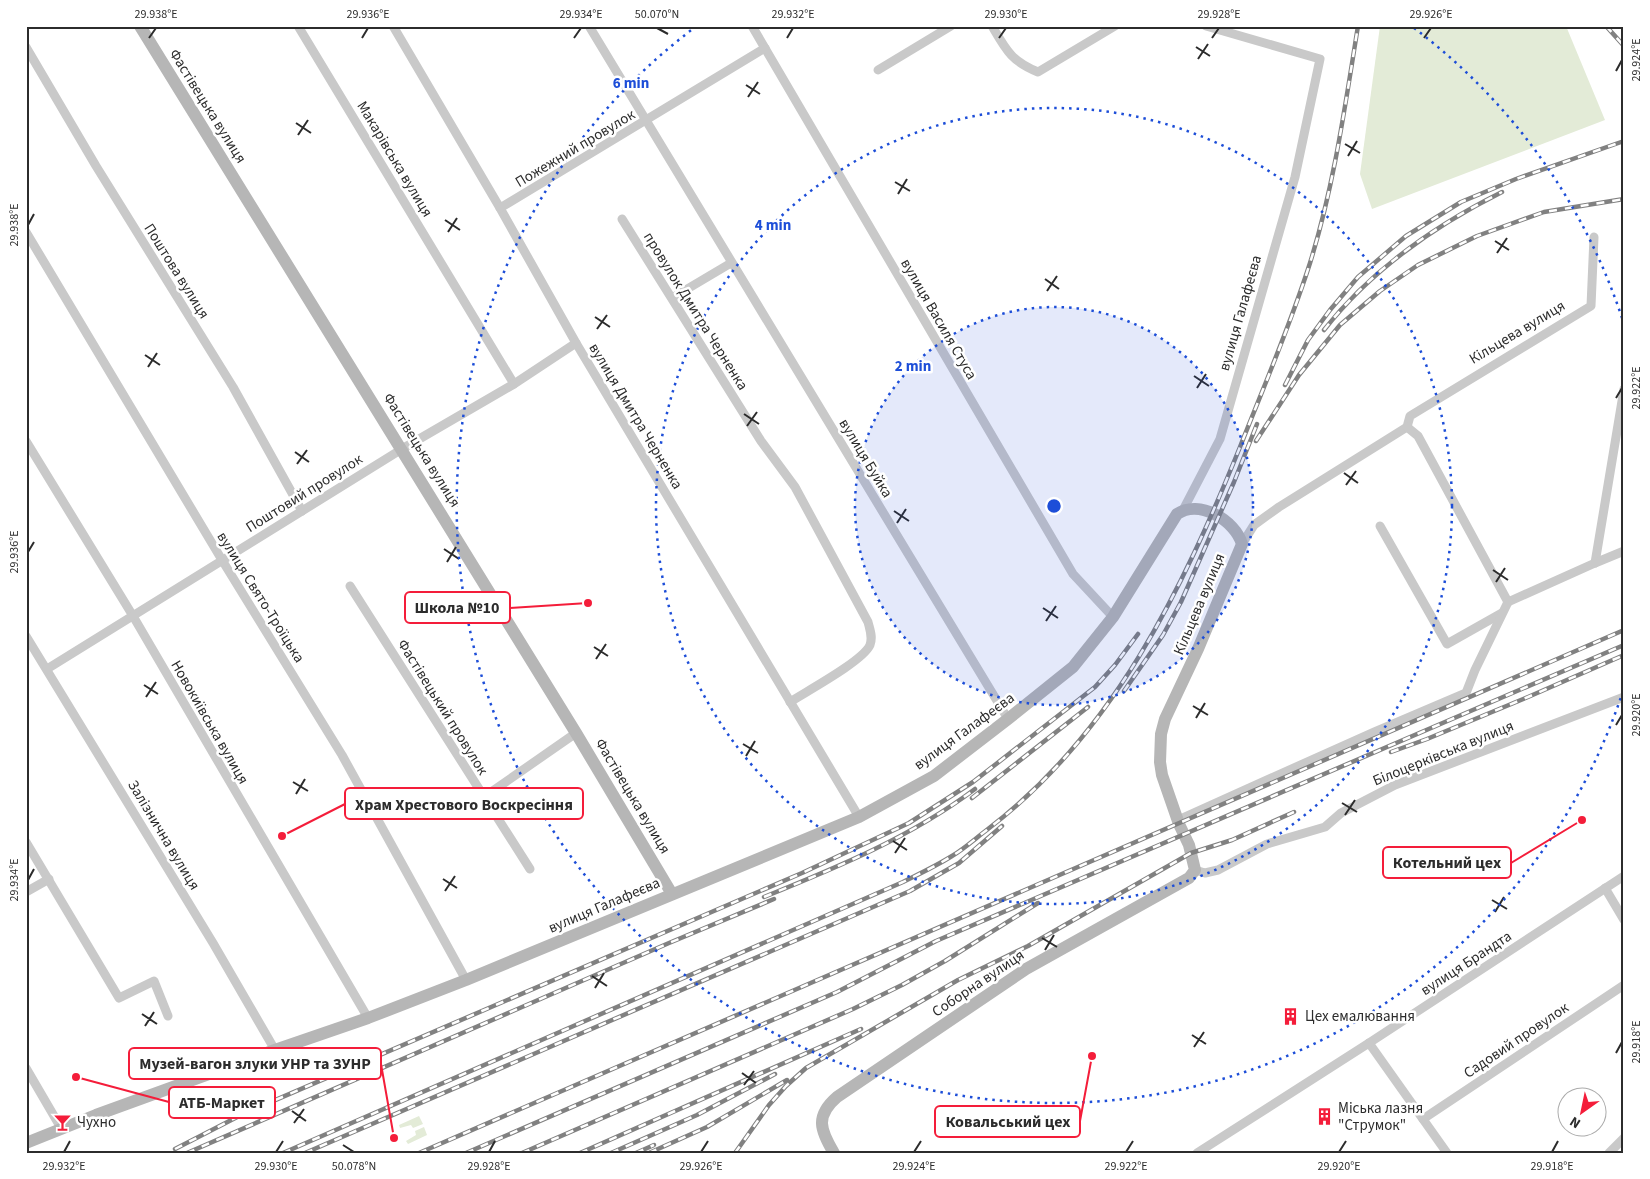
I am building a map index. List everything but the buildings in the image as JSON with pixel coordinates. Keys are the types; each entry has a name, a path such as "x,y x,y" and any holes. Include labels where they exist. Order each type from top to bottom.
{"main road":[{"name":"Фастівецька вулиця","path":"140,26 402,449 672,894"},
{"path":"1183,510 1197,509 1219,517 1235,529 1240,536 1242,544"},
{"name":"вулиця Галафеєва","path":"26,1144 61,1128 368,1018 466,980 859,817 934,776 1008,720 1073,667 1113,617 1177,514 1183,510"},
{"name":"Кільцева вулиця","path":"1195,870 1189,846 1162,775 1160,748 1164,720 1198,650 1242,544"},
{"name":"Соборна вулиця","path":"834,1153 821,1127 822,1118 828,1105 837,1097 1026,969 1189,878 1195,870"}],"street":[{"name":"Макарівська вулиця","path":"298,26 514,384"},
{"name":"вулиця Дмитра Черненка","path":"393,26 500,208 576,343 859,817"},
{"name":"вулиця Буйка","path":"589,26 1008,720"},
{"name":"вулиця Василя Стуса","path":"752,26 1073,574 1113,617"},
{"path":"878,70 951,26"},
{"path":"992,26 1005,48 1021,65 1038,72 1115,26"},
{"name":"вулиця Галафеєва","path":"1183,510 1220,439 1295,177 1320,59 1206,26"},
{"name":"Поштова вулиця","path":"26,47 96,166 233,387 302,511"},
{"name":"Пожежний провулок","path":"500,208 765,48"},
{"name":"провулок Дмитра Черненка","path":"622,219 761,441 795,487 868,622 872,637 869,647 851,663 790,702"},
{"name":"вулиця Свято-Троїцька","path":"26,232 222,560 342,755 466,980"},
{"name":"Кільцева вулиця","path":"1242,544 1254,525 1279,507 1407,428 1410,416 1591,306 1594,237"},
{"path":"672,298 731,263"},
{"name":"Поштовий провулок","path":"47,669 402,449 514,384 576,343"},
{"path":"1595,562 1624,389"},
{"path":"1407,428 1418,436 1508,602"},
{"name":"Новокиївська вулиця","path":"26,441 133,616 368,1018"},
{"path":"1380,526 1448,644 1502,613"},
{"path":"1178,820 1466,693 1474,670 1508,602 1595,562 1624,551"},
{"name":"Фастівецький провулок","path":"350,586 530,868"},
{"name":"Залізнична вулиця","path":"26,636 276,1050"},
{"name":"Білоцерківська вулиця","path":"1195,870 1205,873 1218,870 1267,844 1325,827 1341,813 1395,785 1624,697"},
{"path":"484,796 576,733"},
{"path":"26,842 119,998 154,981 168,1016"},
{"name":"вулиця Брандта","path":"1198,1153 1624,876"},
{"path":"26,892 48,879"},
{"path":"1605,888 1624,920"},
{"name":"Садовий провулок","path":"1423,1119 1624,985"},
{"path":"1368,1043 1446,1153"},
{"path":"26,1068 61,1128"},
{"path":"1609,1153 1624,1138"}],"green space":[{"path":"1380,26 1566,26 1605,120 1372,209 1360,174"},
{"path":"419,1116 423,1124 413,1128 411,1125 400,1128 399,1125"},
{"path":"424,1127 427,1135 408,1144 406,1141 416,1135 415,1131"}],"railway":[{"path":"283,1153 903,882 961,850 1033,791 1072,749 1108,704 1140,656 1194,554 1218,501 1294,310 1310,263 1326,205 1358,26"},
{"path":"1606,26 1624,46"},
{"path":"1285,385 1308,340 1330,310 1358,277 1406,236 1461,202 1516,179 1624,141"},
{"path":"1324,330 1362,288 1405,251 1452,219 1502,192"},
{"path":"1256,441 1299,375 1340,325 1380,291 1418,265 1477,236 1544,212 1624,199"},
{"path":"1124,691 1163,635 1181,602 1234,482 1257,424"},
{"path":"419,1153 1624,630"},
{"path":"175,1149 243,1114 802,873 909,823 973,782 1095,687 1115,665 1138,634"},
{"path":"466,1153 837,992 936,941 1624,645"},
{"path":"1391,752 1528,697 1624,655"},
{"path":"972,798 1088,707"},
{"path":"764,897 873,850 925,822 975,789"},
{"path":"735,1153 769,1105 806,1068 958,980 1028,946 1191,853 1232,840 1294,812"},
{"path":"305,1153 910,891 959,863 1002,826"},
{"path":"187,1153 774,899"},
{"path":"522,1153 853,1009 945,961 1038,903"},
{"path":"580,1153 861,1029"},
{"path":"611,1153 697,1115 775,1074"},
{"path":"649,1153 707,1127 787,1080"},
{"path":"636,1153 654,1145"}],"place":[{"name":"Школа №10","path":"588,603"},
{"name":"Котельний цех","path":"1582,820"},
{"name":"Храм Хрестового Воскресіння","path":"282,836"},
{"name":"Цех емалювання","path":"1291,1016"},
{"name":"Ковальський цех","path":"1092,1056"},
{"name":"АТБ-Маркет","path":"76,1077"},
{"name":"Міська лазня \"Струмок\"","path":"1324,1117"},
{"name":"Чухно","path":"63,1122"},
{"name":"Музей-вагон злуки УНР та ЗУНР","path":"394,1138"}]}
